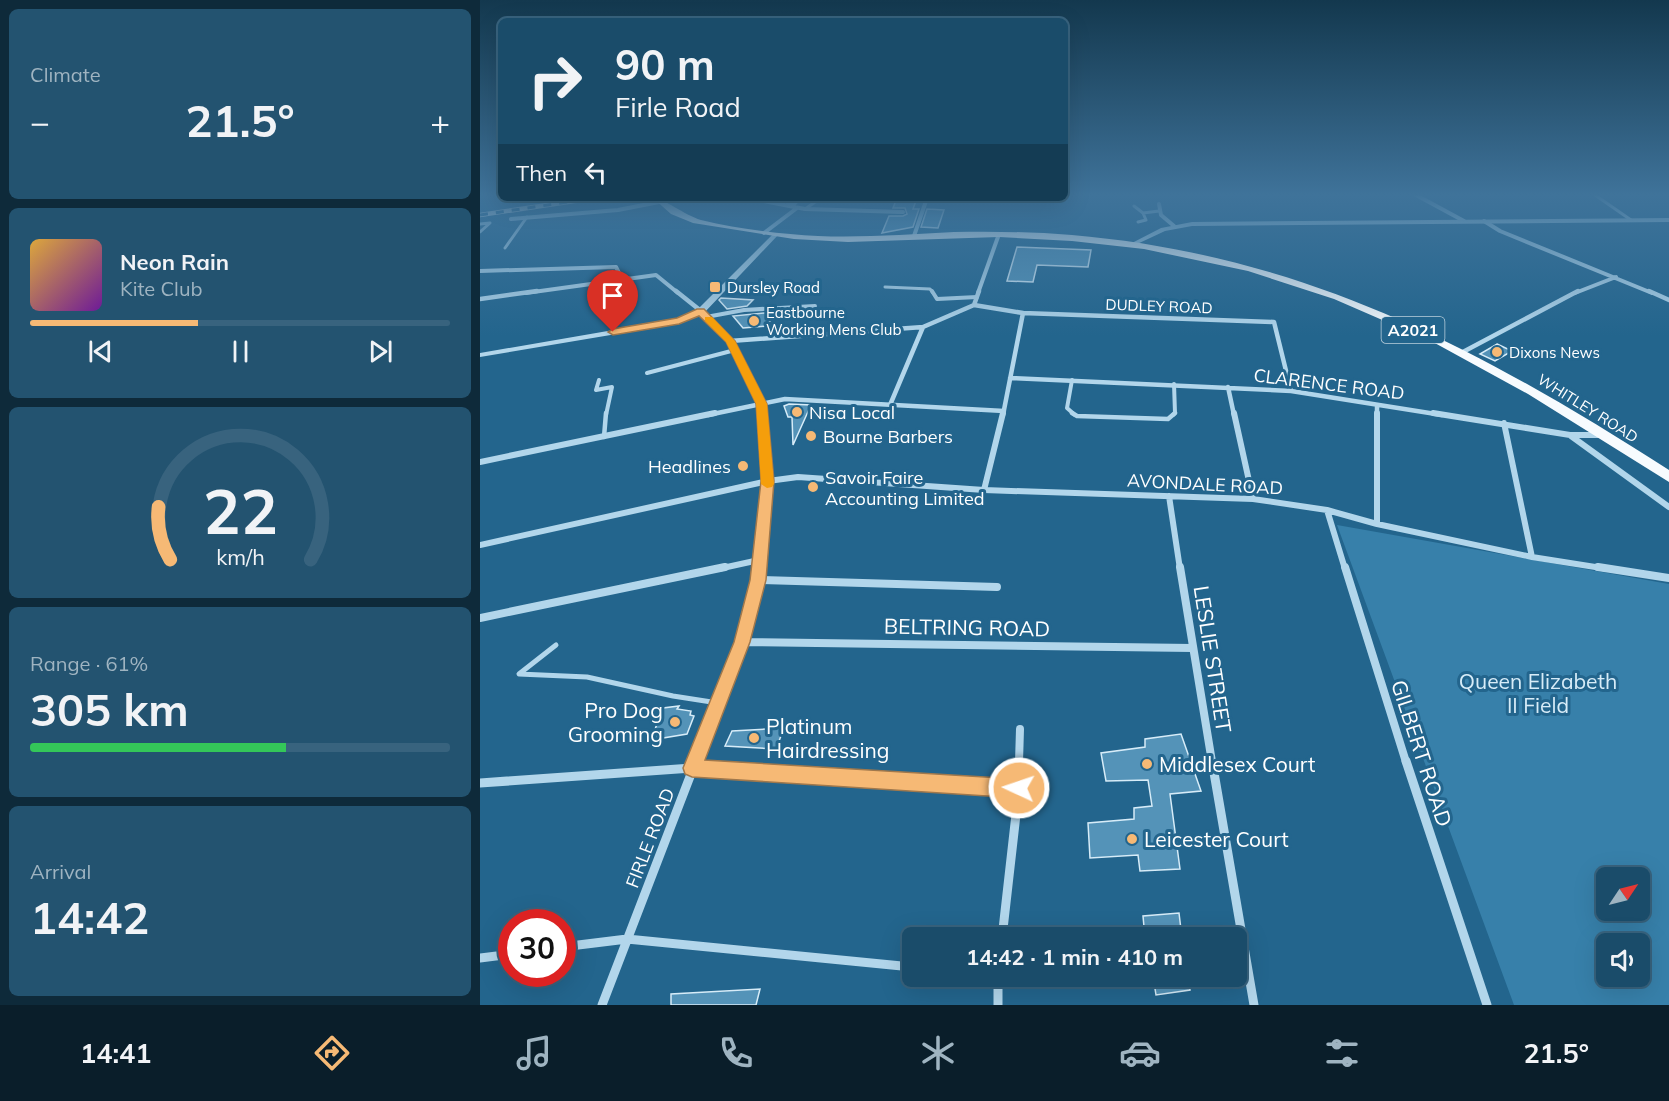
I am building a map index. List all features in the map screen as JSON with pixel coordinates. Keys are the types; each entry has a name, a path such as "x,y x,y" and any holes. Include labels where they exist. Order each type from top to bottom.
{"main road":[{"name":"WHITLEY ROAD","path":"1105,242 1133,244 1214,259 1288,279 1358,305 1461,353 1545,398 1669,477"}],"street":[{"path":"480,355 679,321 704,314 769,242"},
{"path":"730,341 923,327 974,305 996,242"},
{"path":"1133,244 1137,242"},
{"path":"1527,242 1669,300"},
{"path":"480,271 616,267 622,279"},
{"path":"480,299 656,275 704,314"},
{"path":"1461,353 1584,288 1616,277"},
{"name":"DUDLEY ROAD","path":"974,305 1023,313 1274,322 1291,391"},
{"path":"984,490 1004,411 1023,313"},
{"name":"FIRLE ROAD","path":"602,1005 742,642 758,580 768,481 762,404 730,341 704,314"},
{"path":"890,405 923,327"},
{"name":"CLARENCE ROAD","path":"1010,378 1291,391 1570,435 1605,435"},
{"path":"1228,387 1253,499"},
{"path":"480,462 785,399 1004,411"},
{"path":"1377,405 1377,524"},
{"path":"1504,423 1532,557"},
{"path":"1570,435 1669,507"},
{"name":"AVONDALE ROAD","path":"480,545 768,481 798,477 984,490 1253,499 1327,510 1377,524 1532,557 1669,578"},
{"name":"LESLIE STREET","path":"1169,496 1192,648 1254,1005"},
{"name":"GILBERT ROAD","path":"1327,510 1407,765 1487,1005"},
{"path":"480,618 759,560"},
{"path":"758,580 997,587"},
{"name":"BELTRING ROAD","path":"742,642 1192,648"},
{"path":"1003,927 1019,788 1020,729"},
{"path":"480,783 692,768 1019,788"},
{"path":"576,945 627,939 902,966"},
{"path":"480,958 498,956"},
{"path":"998,987 998,1005"}],"lane":[{"path":"505,248 509,242"},
{"path":"885,287 930,289 937,299 977,297"},
{"path":"704,314 815,306"},
{"path":"646,373 735,350"},
{"path":"599,380 596,390 612,387 605,419 604,437"},
{"path":"1072,380 1067,408 1069,412 1077,416 1100,417 1168,419 1175,413 1174,384"},
{"path":"556,645 519,674 587,677 718,704"}],"green space":[{"name":"Queen Elizabeth II Field","path":"1337,525 1669,584 1669,1005 1514,1005"}],"building":[{"path":"1017,247 1091,250 1088,267 1037,265 1033,282 1007,281"},
{"path":"721,298 753,300 747,306 727,309 719,300"},
{"name":"Eastbourne Working Mens Club","path":"775,312 767,326 743,328 733,316"},
{"name":"Dixons News","path":"1497,344 1512,351 1495,361 1480,354"},
{"path":"789,404 811,405 793,445 792,417 788,417 784,406"},
{"name":"Pro Dog Grooming","path":"679,706 677,709 691,711 690,715 694,716 687,734 651,740 663,708"},
{"name":"Platinum Hairdressing","path":"784,728 776,749 725,746 732,731"},
{"path":"1181,734 1201,791 1170,794 1180,869 1140,871 1138,855 1090,858 1088,823 1134,819 1134,808 1152,806 1148,780 1106,781 1101,753 1145,747 1145,739"},
{"path":"1179,913 1181,927 1144,927 1143,916"},
{"path":"1155,987 1190,987 1190,990 1156,995"},
{"path":"760,989 756,1005 671,1005 671,994"}],"slow traffic":[{"path":"708,319 730,341 762,404 767,484"}],"place":[{"name":"Dursley Road","path":"715,287"},
{"name":"Eastbourne Working Mens Club","path":"754,321"},
{"name":"Dixons News","path":"1497,352"},
{"name":"Nisa Local","path":"797,412"},
{"name":"Bourne Barbers","path":"811,436"},
{"name":"Headlines","path":"743,466"},
{"name":"Savoir Faire Accounting Limited","path":"813,487"},
{"name":"Pro Dog Grooming","path":"675,722"},
{"name":"Platinum Hairdressing","path":"754,738"},
{"name":"Middlesex Court","path":"1147,764"},
{"name":"Leicester Court","path":"1132,839"}],"route":[{"path":"613,332 679,321 701,311 730,341 762,404 768,481 758,580 742,642 692,768 1019,788"}]}
